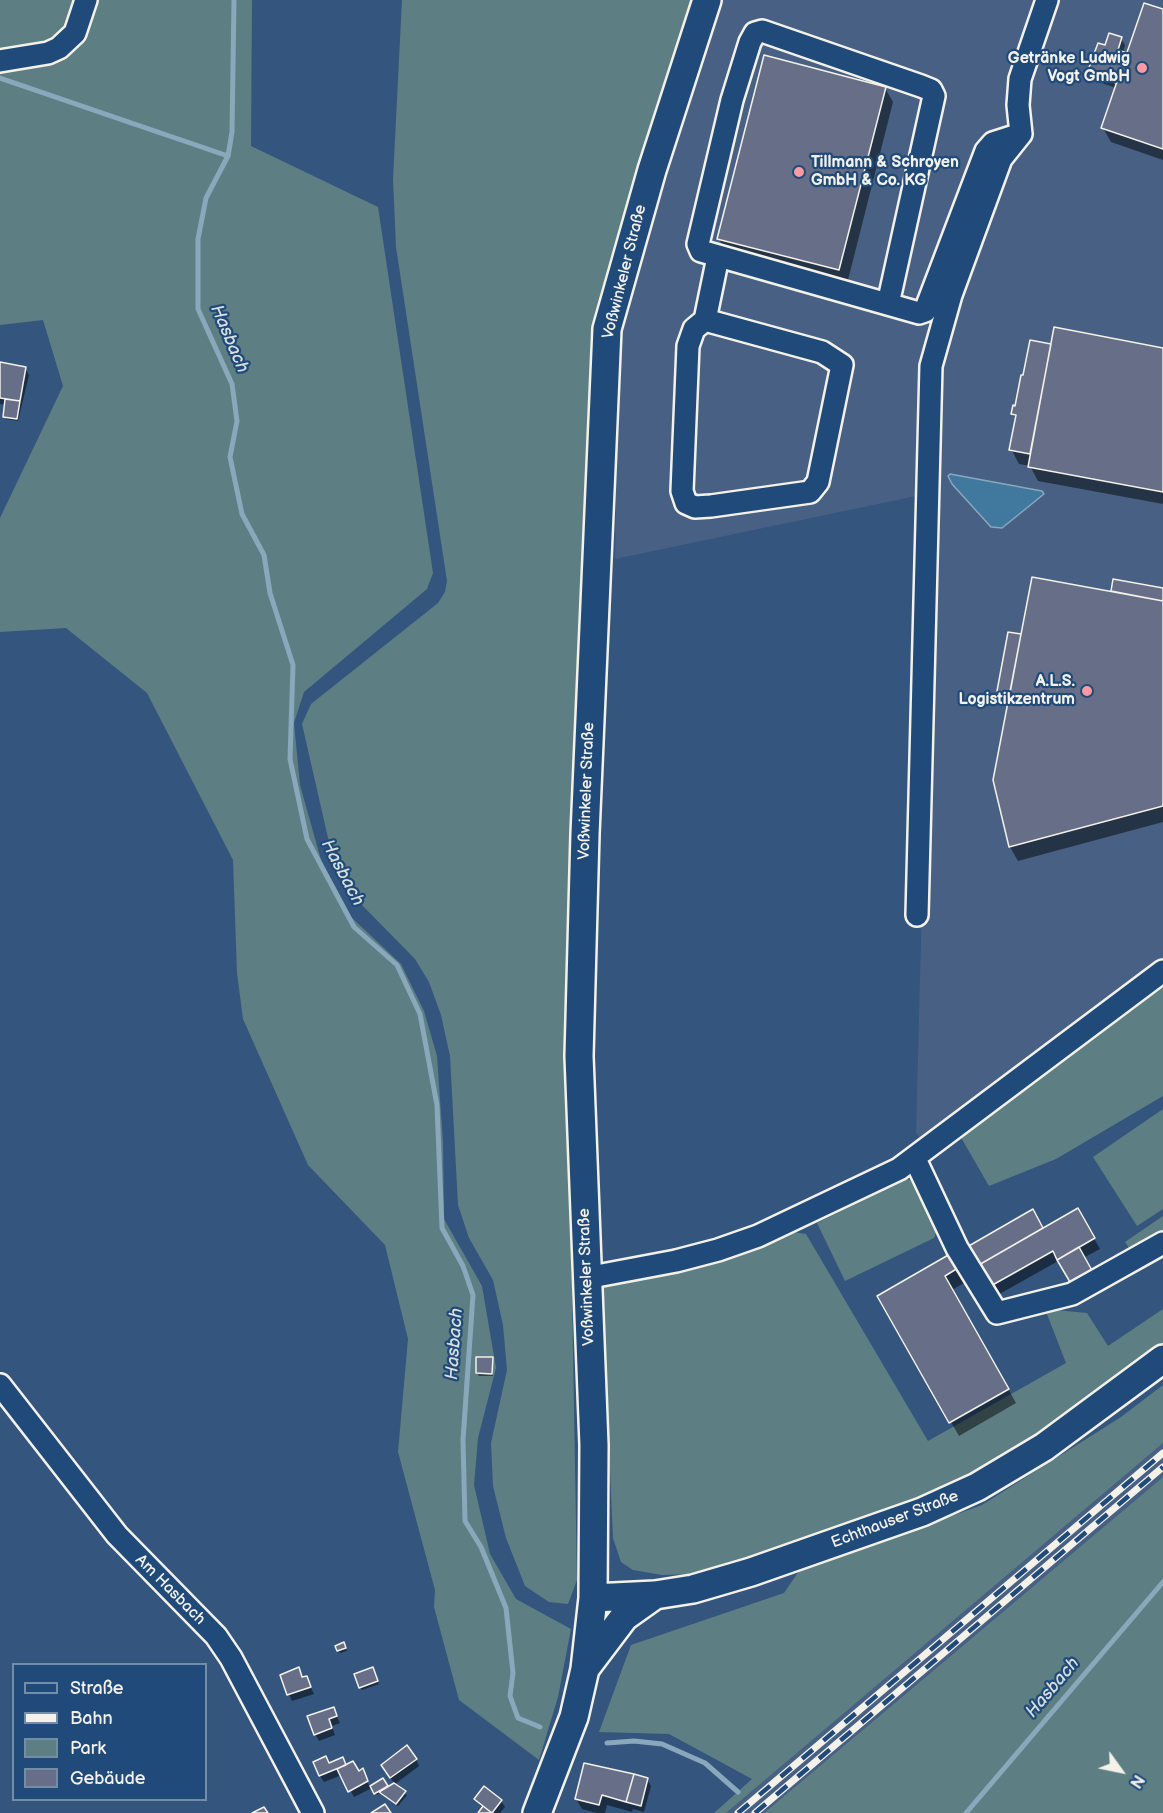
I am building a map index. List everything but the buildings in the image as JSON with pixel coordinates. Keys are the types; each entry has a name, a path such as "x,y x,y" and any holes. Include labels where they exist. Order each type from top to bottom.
{"main road":[{"name":"Voßwinkeler Straße","path":"537,1813 574,1717 585,1669 593,1598 594,1445 579,1056 587,786 607,329 652,170 707,0"},
{"name":"Echthauser Straße","path":"593,1598 655,1595 693,1589 751,1572 896,1522 958,1496 1044,1447 1163,1359"},
{"path":"585,1669 624,1617 655,1595"}],"street":[{"path":"0,61 48,53 59,48 75,33 86,0"},
{"path":"917,915 932,366 951,295 1001,159 1021,134 1018,105 1020,78 1047,0"},
{"path":"888,304 934,96 930,90 921,86 762,31 755,33 750,42 732,100 698,244 701,251 919,313 925,311 986,151 993,143 1021,134"},
{"path":"705,320 822,352 842,365 818,482 810,492 711,506 695,507 686,503 682,491 688,346 694,329 705,320 718,257"},
{"path":"586,1278 676,1261 758,1236 899,1169 1163,971"},
{"path":"915,1159 957,1248 997,1313 1072,1294 1163,1243"},
{"name":"Am Hasbach","path":"0,1385 117,1535 216,1636 231,1658 314,1813"}],"shaded area":[{"path":"723,0 1163,0 1163,959 926,1144 916,1132 936,363 961,277 951,276 925,355 921,495 615,559 618,331"},
{"path":"950,474 1042,491 1044,494 1002,528 991,527 952,484 948,476"},
{"path":"1163,1443 1163,1477 764,1813 726,1813"}],"green space":[{"path":"0,0 252,0 251,146 378,207 433,573 427,589 304,692 294,723 300,785 323,867 351,917 401,964 424,1011 437,1056 443,1142 444,1219 482,1286 496,1368 478,1438 474,1485 490,1554 516,1599 571,1629 558,1697 539,1760 459,1700 434,1607 435,1590 398,1452 408,1339 385,1245 308,1165 243,1019 237,973 233,860 147,693 66,628 0,632 0,518 63,386 43,320 0,325"},
{"path":"402,0 693,0 591,329 568,1066 577,1580 568,1604 549,1602 525,1586 506,1538 493,1486 491,1443 507,1370 503,1325 493,1280 469,1238 458,1205 450,1056 441,1015 429,982 415,959 360,903 331,851 302,724 311,704 438,603 445,592 447,581 396,247 393,179"},
{"path":"1163,977 1163,1096 1056,1159 989,1186 959,1134"},
{"path":"1163,1109 1163,1209 1137,1226 1093,1157"},
{"path":"906,1179 914,1180 937,1230 934,1238 845,1281 817,1223"},
{"path":"1163,1216 1163,1241 1135,1257 1125,1242"},
{"path":"779,1230 806,1234 928,1441 1066,1363 1045,1309 1087,1313 1108,1346 1163,1309 1163,1349 978,1476 838,1532 702,1574 662,1575 633,1570 621,1562 613,1538 602,1292 605,1285"},
{"path":"1163,1385 1163,1443 726,1813 714,1813 752,1779 669,1734 599,1732 631,1645 784,1593 799,1571 982,1505 1121,1417"},
{"path":"1163,1477 1163,1813 764,1813 896,1702"}],"waterway":[{"name":"Hasbach","path":"234,0 232,132 228,156 206,198 198,239 198,309 232,384 237,421 230,457 242,514 264,555 270,593 293,665 290,759 307,839 354,927 397,965 420,1014 437,1105 442,1228 463,1266 473,1295 463,1440 465,1521 481,1547 506,1608 513,1673 510,1696 518,1718 540,1727"},
{"path":"0,78 228,156"},
{"name":"Hasbach","path":"966,1813 1163,1582"},
{"name":"Hasbach","path":"607,1743 634,1741 662,1744 705,1763 738,1792"}],"railway":[{"path":"738,1813 1163,1453"},
{"path":"755,1813 1163,1467"}],"place":[{"name":"Getränke Ludwig Vogt GmbH","path":"1142,68"},
{"name":"Tillmann & Schroyen GmbH & Co. KG","path":"799,172"},
{"name":"A.L.S. Logistikzentrum","path":"1087,691"}]}
